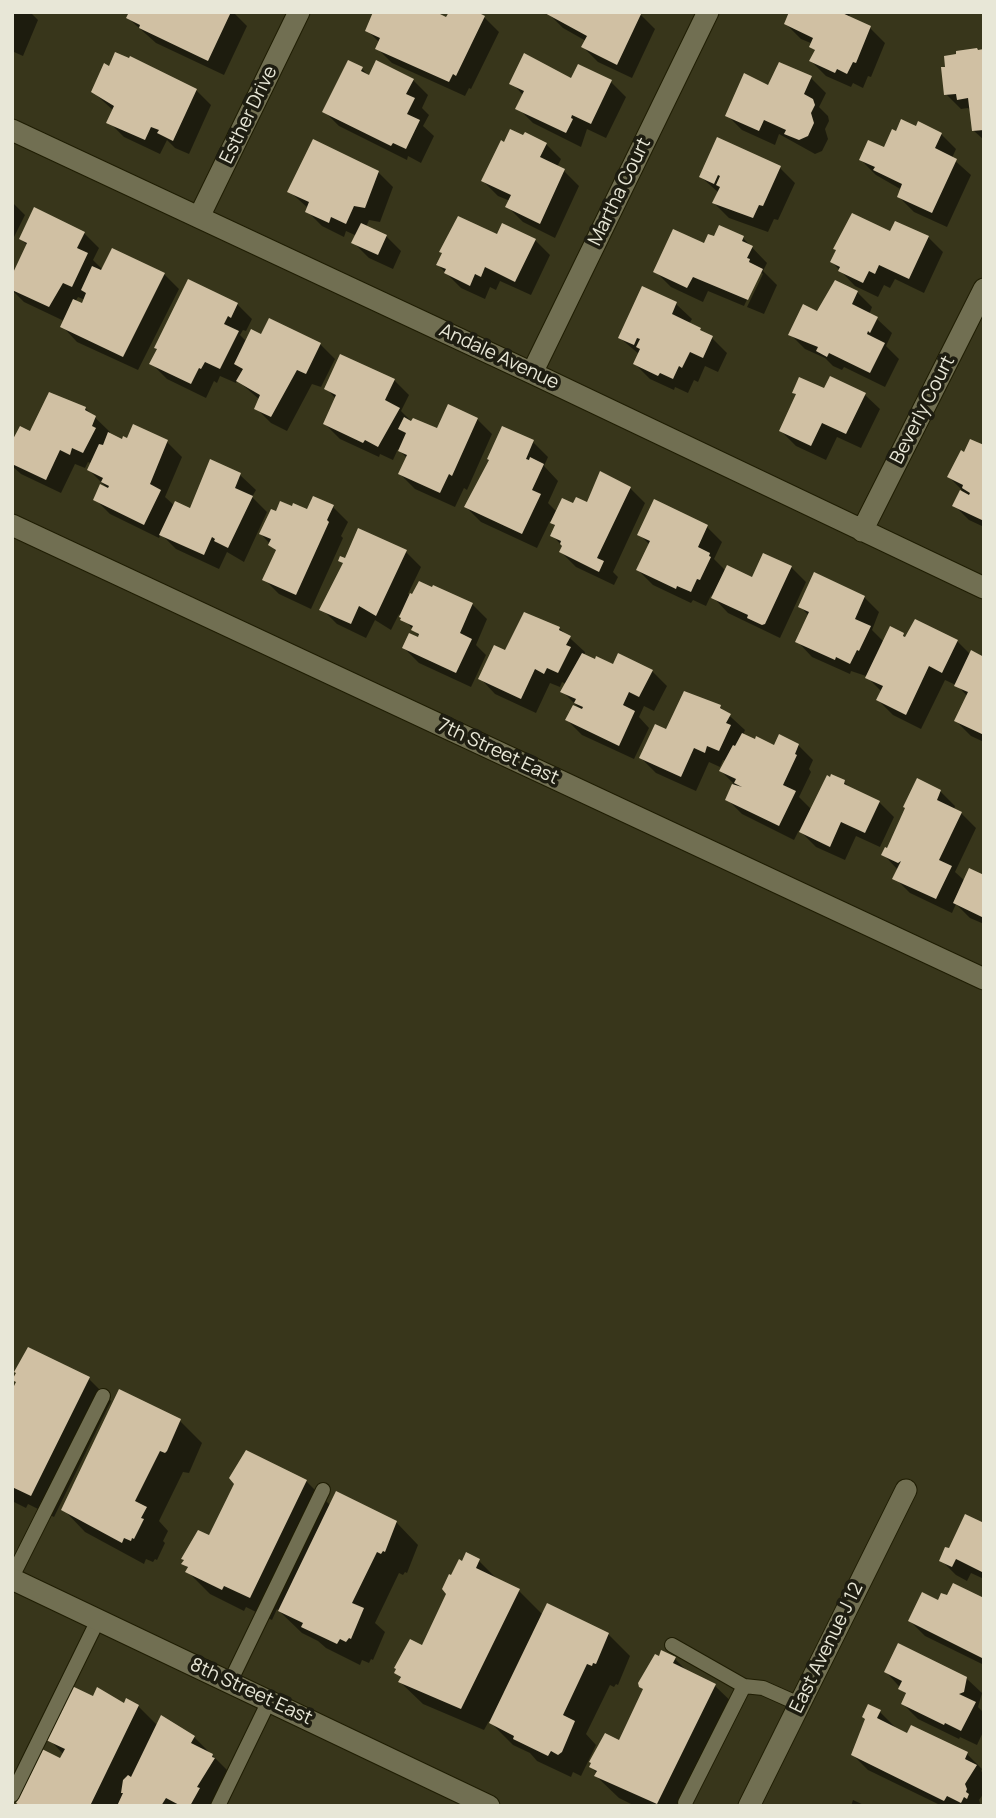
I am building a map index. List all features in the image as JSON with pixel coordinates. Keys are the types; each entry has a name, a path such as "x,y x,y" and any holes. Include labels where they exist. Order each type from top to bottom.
{"street":[{"name":"Esther Drive","path":"199,217 299,12"},
{"name":"Martha Court","path":"532,373 708,12"},
{"name":"Andale Avenue","path":"12,130 984,588"},
{"name":"Beverly Court","path":"862,531 984,289"},
{"name":"7th Street East","path":"12,525 984,979"},
{"name":"East Avenue J 12","path":"749,1806 905,1490"},
{"name":"8th Street East","path":"12,1578 489,1806"}],"lane":[{"path":"12,1578 103,1396"},
{"path":"230,1682 323,1490"},
{"path":"12,1795 98,1620"},
{"path":"672,1645 744,1686 763,1688 799,1704"},
{"path":"685,1803 744,1686"},
{"path":"218,1806 268,1701"}],"building":[{"path":"129,12 231,12 208,61 139,28 140,25 126,18"},
{"path":"373,12 436,12 446,17 449,12 477,12 485,16 456,76 453,74 449,82 375,49 380,38 365,31"},
{"path":"543,12 642,12 617,65 581,47 587,36"},
{"path":"789,12 840,12 871,26 856,63 853,62 847,74 837,69 835,73 809,61 815,50 809,47 813,38 784,24"},
{"path":"977,48 984,49 984,130 972,131 968,98 957,100 956,94 944,95 941,67 945,67 944,56"},
{"path":"115,52 129,58 130,56 197,89 173,141 151,127 145,140 106,123 114,106 91,92 104,63 109,66"},
{"path":"524,53 571,78 578,64 612,80 591,124 572,115 573,119 566,133 515,109 524,91 509,84"},
{"path":"348,60 363,67 361,71 369,75 376,60 414,79 406,94 415,98 407,114 420,120 406,149 393,143 391,146 322,112"},
{"path":"779,62 812,76 804,94 813,99 815,105 811,113 814,123 808,136 799,140 784,134 786,130 764,120 759,131 725,116 744,73 768,85"},
{"path":"901,119 916,126 918,121 942,133 935,148 957,159 932,213 897,197 902,184 859,160 868,140 884,147 892,129 896,131"},
{"path":"510,129 523,135 525,132 547,143 540,157 565,169 540,224 505,207 511,195 481,181 501,140 504,142"},
{"path":"717,137 781,166 763,206 759,205 753,218 712,203 720,187 716,185 720,176 718,175 714,184 699,177"},
{"path":"313,139 379,171 365,208 354,206 346,224 331,217 329,223 305,212 309,202 287,192"},
{"path":"34,207 85,232 77,248 88,253 72,287 63,283 49,307 12,290 12,275 27,243 19,239"},
{"path":"852,213 890,231 895,221 929,236 909,279 879,265 875,274 869,271 863,283 838,271 840,267 830,262 836,250 833,249"},
{"path":"458,216 497,234 502,223 536,239 515,282 485,267 481,277 475,274 470,286 444,273 446,269 436,265 442,253 439,252"},
{"path":"361,223 387,235 378,255 351,243"},
{"path":"719,225 744,236 742,241 753,246 747,258 750,259 749,262 763,269 748,300 693,277 687,288 653,272 673,229 704,243 708,234 714,236"},
{"path":"112,248 165,273 123,357 60,327 73,299 82,303 86,293 81,290 92,266 101,270"},
{"path":"188,279 238,303 231,318 228,316 224,324 239,331 220,369 205,362 191,384 149,364 157,349 154,348"},
{"path":"835,280 858,291 852,304 878,317 867,334 885,343 870,373 829,353 827,357 816,351 818,347 788,335 803,304 817,311"},
{"path":"642,286 677,302 672,314 713,336 703,358 690,352 673,379 660,373 658,376 633,364 640,349 636,347 640,339 637,338 634,345 618,338"},
{"path":"269,318 321,343 306,374 297,370 271,417 254,409 260,395 236,381 243,369 234,364 251,329 261,334"},
{"path":"340,354 395,379 385,400 400,408 378,447 323,424 336,395 324,389"},
{"path":"830,376 866,393 846,434 822,423 811,446 779,431 796,394 792,393 799,377 824,388"},
{"path":"49,392 86,407 85,410 96,416 92,426 96,428 83,453 72,448 70,455 60,450 46,480 12,464 12,441 20,426 30,431"},
{"path":"448,404 478,418 452,476 449,474 440,493 398,474 407,455 398,451 406,433 398,429 404,417 437,428"},
{"path":"133,424 168,440 150,484 161,490 144,525 93,500 100,484 108,488 109,486 101,482 103,478 87,470 108,432 122,439 123,436 127,438"},
{"path":"502,426 534,440 526,459 529,460 530,457 544,464 532,490 541,494 522,534 464,507 489,460 487,459"},
{"path":"970,439 984,445 984,521 952,506 960,490 969,495 970,493 962,488 963,485 947,477"},
{"path":"210,459 241,473 235,488 253,496 228,548 214,541 212,537 204,555 159,535 175,501 190,508"},
{"path":"600,471 631,487 597,558 604,561 599,572 559,552 561,541 550,536 555,525 550,523 562,498 573,503 576,497 587,502"},
{"path":"313,496 334,505 296,595 262,580 276,550 268,545 271,539 259,534 271,509 276,511 280,501 307,509"},
{"path":"654,499 708,525 698,547 710,553 711,557 691,592 677,586 676,589 636,570 650,541 637,535"},
{"path":"358,528 407,550 376,616 359,606 351,624 319,610 343,563 338,561 340,556 345,558"},
{"path":"763,553 792,566 765,624 762,625 747,618 748,615 711,598 727,565 752,577"},
{"path":"814,572 865,596 855,619 871,626 850,664 795,642 809,612 798,607"},
{"path":"419,581 473,603 460,633 472,639 456,673 402,648 409,633 418,637 419,634 411,630 413,626 399,617"},
{"path":"524,612 560,627 559,630 571,636 566,645 571,647 558,673 547,668 544,674 535,669 521,699 478,679 494,645 505,650"},
{"path":"915,619 958,640 942,673 929,666 906,715 876,700 883,686 865,678 890,626 904,633 905,637"},
{"path":"971,650 984,657 984,735 954,721 968,692 954,686"},
{"path":"582,653 613,664 618,653 653,670 639,697 629,692 623,705 635,711 619,746 565,720 573,705 582,709 583,707 574,703 576,699 560,692"},
{"path":"684,691 721,705 720,708 731,714 726,723 731,725 719,751 707,746 705,753 694,748 681,777 639,758 655,724 666,729"},
{"path":"742,733 755,739 756,736 774,745 779,734 799,744 795,754 797,755 783,785 796,791 779,826 725,800 732,784 742,787 734,783 736,779 719,771"},
{"path":"831,774 845,780 844,784 880,801 865,833 841,822 830,847 799,832 827,775 830,777"},
{"path":"917,778 941,790 937,800 962,812 939,860 952,866 936,899 892,879 901,861 898,863 881,855 885,847 887,848"},
{"path":"969,868 984,875 984,918 953,903"},
{"path":"28,1347 90,1377 31,1496 12,1487 12,1390 16,1382 12,1380"},
{"path":"119,1389 181,1419 167,1451 160,1451 135,1501 147,1507 141,1518 144,1519 134,1539 131,1541 124,1538 122,1543 61,1510"},
{"path":"246,1450 307,1480 250,1598 224,1586 222,1590 185,1572 188,1567 181,1564 184,1560 181,1559 198,1530 209,1535 234,1484 229,1478"},
{"path":"336,1491 397,1521 385,1552 377,1552 352,1603 364,1608 351,1639 346,1642 340,1639 337,1644 301,1627 303,1623 278,1611"},
{"path":"965,1514 984,1523 984,1573 956,1559 952,1567 939,1561 945,1547 949,1548"},
{"path":"466,1552 480,1559 476,1568 520,1589 461,1709 398,1682 401,1677 394,1673 394,1668 410,1639 422,1645 446,1594 442,1589 449,1574 451,1575 459,1559 462,1561"},
{"path":"953,1583 984,1598 984,1659 908,1621 922,1592 938,1600 941,1593 947,1595"},
{"path":"547,1603 609,1633 596,1664 587,1664 563,1715 575,1721 562,1752 558,1755 551,1751 548,1756 513,1739 514,1736 489,1723"},
{"path":"898,1643 967,1677 964,1692 959,1694 976,1702 961,1731 901,1704 906,1693 898,1689 902,1681 884,1672"},
{"path":"661,1650 676,1657 673,1663 716,1684 657,1804 594,1776 597,1771 589,1767 589,1762 605,1733 619,1740 643,1689 638,1683 655,1654 659,1656"},
{"path":"72,1686 93,1696 97,1687 124,1703 126,1698 139,1705 90,1806 21,1806 16,1803 42,1749 60,1758 65,1749 46,1740"},
{"path":"868,1704 881,1710 877,1718 907,1733 911,1725 968,1752 965,1759 977,1765 965,1784 969,1794 967,1799 964,1797 961,1803 947,1796 944,1801 851,1755"},
{"path":"161,1715 195,1736 191,1743 213,1754 212,1757 215,1758 197,1787 200,1788 190,1806 181,1806 166,1798 161,1806 117,1806 123,1793 123,1780 128,1775 131,1777"}]}
